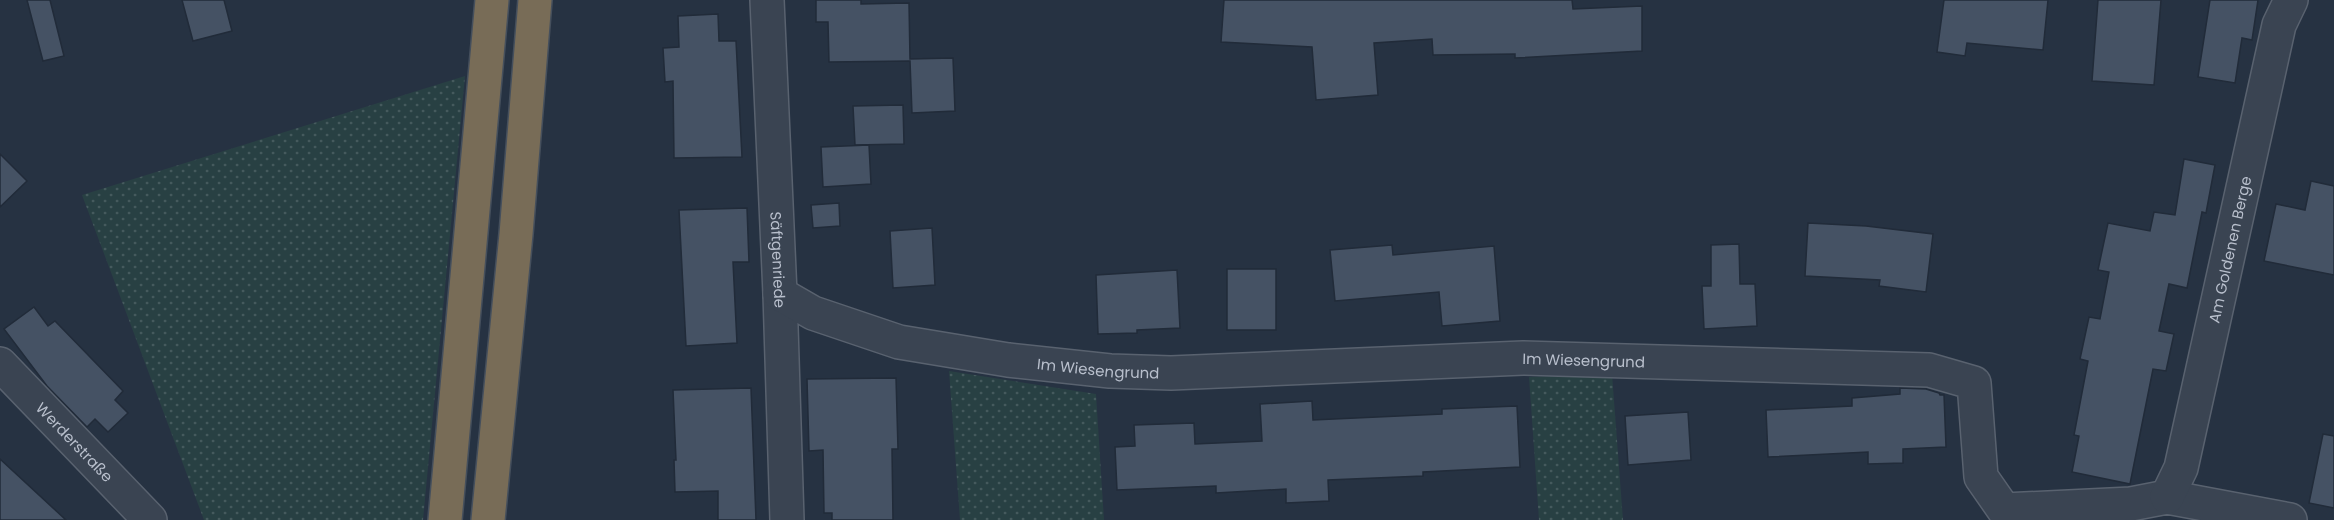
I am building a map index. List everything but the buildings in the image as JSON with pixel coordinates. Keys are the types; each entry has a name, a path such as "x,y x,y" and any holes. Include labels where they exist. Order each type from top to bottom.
{"highway":[{"path":"445,520 492,0"},
{"path":"488,520 516,234 535,0"}],"street":[{"name":"Säftgenriede","path":"767,0 787,520"},
{"name":"Am Goldenen Berge","path":"2167,497 2181,468 2279,26 2291,0"},
{"name":"Im Wiesengrund","path":"780,294 813,314 899,342 1008,360 1110,371 1171,373 1523,358 1929,370 1974,383 1981,477 2004,510 2132,504 2167,497 2290,520"},
{"name":"Werderstraße","path":"0,364 150,520"}],"green space":[{"path":"465,76 423,520 204,520 82,195"},
{"path":"949,371 1096,394 1104,520 960,520"},
{"path":"1612,374 1623,520 1539,520 1529,377"}]}
